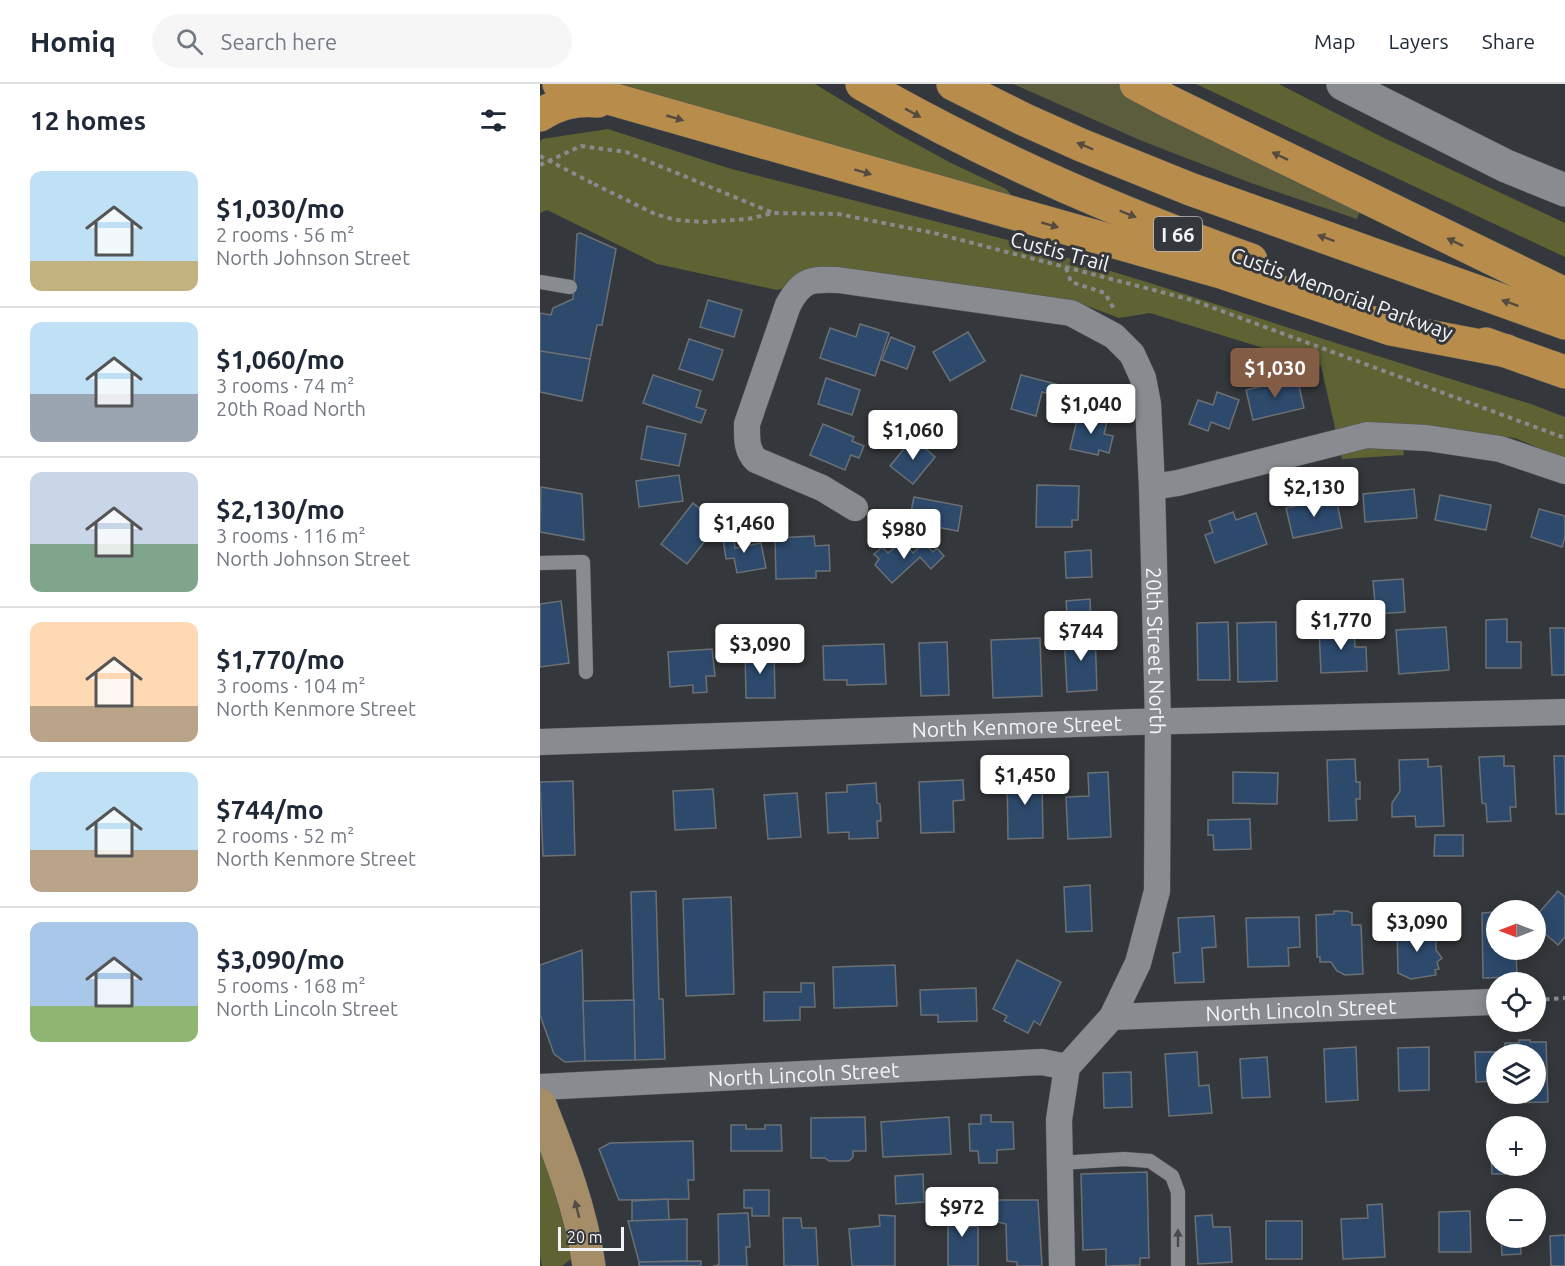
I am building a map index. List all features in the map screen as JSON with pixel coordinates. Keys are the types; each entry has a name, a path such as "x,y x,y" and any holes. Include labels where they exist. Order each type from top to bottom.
{"highway":[{"path":"558,84 1224,273 1391,329 1507,351"},
{"name":"Custis Memorial Parkway","path":"862,84 963,140 1129,214 1214,247 1565,372"},
{"name":"I 66","path":"953,84 1081,145 1190,189 1565,323"},
{"path":"1136,84 1565,294"},
{"path":"540,115 553,107 574,100 597,100 627,105"}],"main road":[{"path":"1362,86 1441,115 1565,170"},
{"path":"1362,86 1506,166 1565,190"},
{"path":"540,1105 569,1181 581,1223 589,1266"}],"street":[{"name":"20th Street North","path":"855,508 822,488 756,460 747,445 747,424 788,305 800,287 807,283 813,280 838,280 1071,313 1114,336 1132,354 1143,378 1148,404 1152,487 1158,721 1157,891 1138,963 1112,1017 1067,1067"},
{"path":"1152,487 1178,483 1367,435 1427,438 1500,448 1565,471"},
{"name":"North Kenmore Street","path":"540,742 1158,721 1565,712"},
{"name":"North Lincoln Street","path":"1112,1017 1486,1002"},
{"name":"North Lincoln Street","path":"540,1087 1042,1062 1067,1067"},
{"path":"1062,1266 1059,1120 1067,1067"}],"lane":[{"path":"540,282 570,287"},
{"path":"540,562 583,562 586,672"},
{"path":"1060,1163 1124,1159 1150,1161 1172,1176 1178,1192 1178,1266"}],"path":[{"path":"540,165 581,146 626,152 773,213"},
{"name":"Custis Trail","path":"540,156 655,214 676,220 703,222 748,219 773,213 838,214 934,233 1192,300 1565,438"},
{"path":"1546,999 1565,998"}],"green space":[{"path":"610,84 815,84 896,133 1006,189 1014,198"},
{"path":"1013,84 1117,84 1249,155 1361,209 1357,219 1251,183 1142,141"},
{"path":"1196,84 1279,84 1382,137 1565,223 1565,257"},
{"path":"608,129 728,168 1012,241 1531,404 1565,417 1565,459 1515,438 1399,425 1404,455 1342,459 1321,366 1150,313 1119,318 1074,301 971,287 811,280 777,290 657,264 547,210 540,213 540,142 542,139"},
{"path":"540,1141 574,1257 562,1266 542,1266 540,1257"}],"building":[{"path":"580,233 616,249 602,325 597,325 590,359 540,351 540,313 551,315 553,308 573,299 577,234"},
{"path":"708,300 742,310 734,337 700,327"},
{"path":"860,324 889,333 875,376 820,358 830,328 856,337"},
{"path":"968,332 985,361 950,381 933,352"},
{"path":"891,337 915,347 907,369 882,360"},
{"path":"689,339 723,350 713,380 679,369"},
{"path":"540,351 590,359 582,401 540,392"},
{"path":"653,375 701,391 696,407 706,410 701,423 643,403"},
{"path":"1021,375 1056,384 1053,395 1042,392 1036,416 1011,409"},
{"path":"1297,377 1304,408 1253,420 1246,390"},
{"path":"826,378 860,390 852,415 818,404"},
{"path":"1217,392 1239,400 1229,429 1211,422 1208,431 1189,424 1198,400 1213,405"},
{"path":"1079,412 1108,418 1104,434 1113,436 1109,453 1099,450 1098,455 1070,449"},
{"path":"823,424 854,437 852,441 864,446 859,458 851,455 845,470 810,455"},
{"path":"647,426 686,434 679,466 641,459"},
{"path":"913,438 935,457 913,484 890,466"},
{"path":"679,475 683,501 639,507 636,481"},
{"path":"1037,485 1079,486 1078,520 1072,520 1072,527 1036,527"},
{"path":"541,487 582,494 584,540 540,532"},
{"path":"1414,489 1417,518 1365,522 1363,494"},
{"path":"1440,495 1491,505 1486,530 1435,520"},
{"path":"914,497 962,506 958,531 909,522"},
{"path":"1336,497 1342,528 1293,538 1286,508"},
{"path":"693,503 719,523 687,564 661,544"},
{"path":"1539,509 1565,516 1565,537 1562,547 1531,537"},
{"path":"1233,512 1236,520 1256,513 1267,544 1215,563 1205,535 1213,532 1209,521"},
{"path":"733,530 735,548 761,543 766,568 737,573 734,558 726,559 722,532"},
{"path":"814,536 815,546 829,545 830,571 816,571 816,578 776,579 775,538"},
{"path":"902,541 913,553 924,543 933,552 937,548 944,556 931,569 920,557 892,583 875,565 879,559 874,554 882,547 888,553"},
{"path":"1091,550 1092,577 1066,578 1065,552"},
{"path":"1403,579 1405,612 1376,614 1373,581"},
{"path":"1090,599 1091,625 1068,627 1066,601"},
{"path":"561,601 569,663 540,667 540,604"},
{"path":"1507,619 1507,642 1521,642 1521,668 1486,668 1486,620"},
{"path":"1228,622 1230,680 1198,680 1197,623"},
{"path":"1276,622 1277,681 1238,682 1237,623"},
{"path":"1354,627 1355,647 1366,647 1367,671 1321,673 1319,628"},
{"path":"1446,627 1449,670 1399,674 1396,630"},
{"path":"1550,628 1565,628 1565,675 1552,675"},
{"path":"1095,633 1097,690 1067,692 1064,634"},
{"path":"1040,638 1042,696 993,698 991,640"},
{"path":"947,642 949,695 921,696 919,643"},
{"path":"884,644 886,684 847,685 847,680 824,680 823,646"},
{"path":"712,649 715,676 706,676 707,692 693,693 693,685 670,687 668,652"},
{"path":"745,652 774,652 775,698 746,698"},
{"path":"1504,756 1504,766 1514,766 1516,807 1510,807 1511,821 1487,822 1486,804 1482,803 1479,757"},
{"path":"1554,756 1565,756 1565,814 1556,814"},
{"path":"1355,759 1356,782 1360,782 1360,799 1356,799 1357,820 1329,821 1327,760"},
{"path":"1428,759 1428,767 1441,766 1444,826 1416,827 1415,816 1392,817 1392,803 1400,791 1399,760"},
{"path":"1031,771 1031,778 1042,777 1043,838 1008,839 1007,772"},
{"path":"1108,772 1111,837 1068,839 1066,797 1089,796 1088,773"},
{"path":"1233,772 1278,773 1277,804 1233,803"},
{"path":"963,780 964,800 953,801 954,832 921,833 919,782"},
{"path":"573,781 575,855 543,856 540,782"},
{"path":"876,783 881,821 877,821 878,838 849,839 849,832 828,833 826,793 847,792 847,785"},
{"path":"713,789 716,828 675,830 673,791"},
{"path":"797,793 801,837 768,839 764,795"},
{"path":"1250,819 1251,849 1214,850 1213,835 1208,835 1208,820"},
{"path":"1435,835 1463,835 1463,856 1434,856"},
{"path":"1090,885 1092,931 1066,932 1064,887"},
{"path":"656,891 659,999 663,999 665,1059 635,1060 631,892"},
{"path":"1558,891 1565,897 1565,937 1558,945 1546,935 1546,905"},
{"path":"731,897 734,994 686,996 683,899"},
{"path":"1334,911 1352,913 1352,925 1361,925 1363,974 1345,975 1337,971 1331,962 1320,962 1320,957 1317,957 1316,915 1334,914"},
{"path":"1482,913 1486,913 1486,960 1516,960 1517,972 1486,972 1486,978 1483,978"},
{"path":"1214,916 1216,947 1202,948 1204,982 1175,983 1173,953 1180,952 1178,918"},
{"path":"1299,917 1300,947 1288,948 1289,966 1248,967 1246,918"},
{"path":"1436,928 1436,950 1442,958 1437,962 1439,969 1435,970 1436,975 1411,979 1398,973 1397,929"},
{"path":"582,950 585,1061 565,1062 554,1054 540,1015 540,965"},
{"path":"1017,960 1061,982 1040,1025 1034,1021 1028,1033 1004,1021 1007,1016 993,1009"},
{"path":"895,965 897,1006 834,1008 833,967"},
{"path":"801,983 814,983 815,1007 800,1007 800,1020 764,1021 764,992 801,992"},
{"path":"976,988 977,1021 938,1022 938,1015 921,1015 920,990"},
{"path":"634,1000 635,1060 585,1061 583,1001"},
{"path":"1519,1040 1546,1042 1548,1102 1546,1102 1546,1044 1505,1044 1519,1043"},
{"path":"1356,1047 1358,1100 1326,1102 1324,1049"},
{"path":"1429,1047 1429,1090 1399,1091 1398,1048"},
{"path":"1197,1052 1199,1086 1209,1085 1212,1113 1169,1116 1165,1054"},
{"path":"1475,1052 1486,1052 1486,1082 1476,1082"},
{"path":"1267,1057 1270,1097 1242,1098 1240,1059"},
{"path":"1131,1072 1132,1107 1104,1108 1103,1073"},
{"path":"981,1115 991,1115 991,1122 1013,1122 1014,1149 997,1150 997,1163 979,1163 978,1151 970,1151 969,1124 981,1124"},
{"path":"865,1117 866,1151 853,1151 853,1157 849,1161 811,1158 811,1118"},
{"path":"949,1117 951,1154 883,1157 881,1122"},
{"path":"731,1125 746,1125 746,1129 765,1129 765,1125 781,1125 782,1151 731,1151"},
{"path":"693,1141 694,1180 688,1180 689,1199 619,1200 599,1149 610,1143"},
{"path":"1147,1172 1149,1258 1140,1258 1140,1265 1106,1266 1106,1249 1083,1250 1081,1174"},
{"path":"923,1174 924,1202 896,1204 895,1176"},
{"path":"744,1190 769,1190 769,1216 752,1216 752,1208 744,1208"},
{"path":"668,1199 669,1220 632,1221 632,1201"},
{"path":"996,1200 1038,1200 1042,1266 1017,1266 1017,1262 1007,1261 1006,1224 997,1222"},
{"path":"967,1204 967,1227 978,1226 978,1266 948,1266 948,1205"},
{"path":"1382,1204 1385,1257 1343,1259 1341,1219 1368,1218 1367,1205"},
{"path":"1470,1211 1471,1252 1439,1252 1439,1212"},
{"path":"748,1213 750,1247 746,1247 747,1266 713,1266 719,1265 718,1214"},
{"path":"879,1215 895,1216 895,1266 852,1266 849,1229 880,1226"},
{"path":"1212,1215 1213,1227 1230,1227 1232,1262 1198,1264 1195,1216"},
{"path":"783,1218 801,1218 802,1228 816,1228 818,1266 784,1266"},
{"path":"687,1219 687,1261 639,1262 628,1221"},
{"path":"1266,1221 1302,1221 1302,1259 1266,1259"},
{"path":"1565,1235 1565,1266 1551,1266 1550,1236"},
{"path":"1502,1248 1521,1248 1521,1254 1502,1255"},
{"path":"701,1261 701,1266 639,1266 639,1262"}]}
